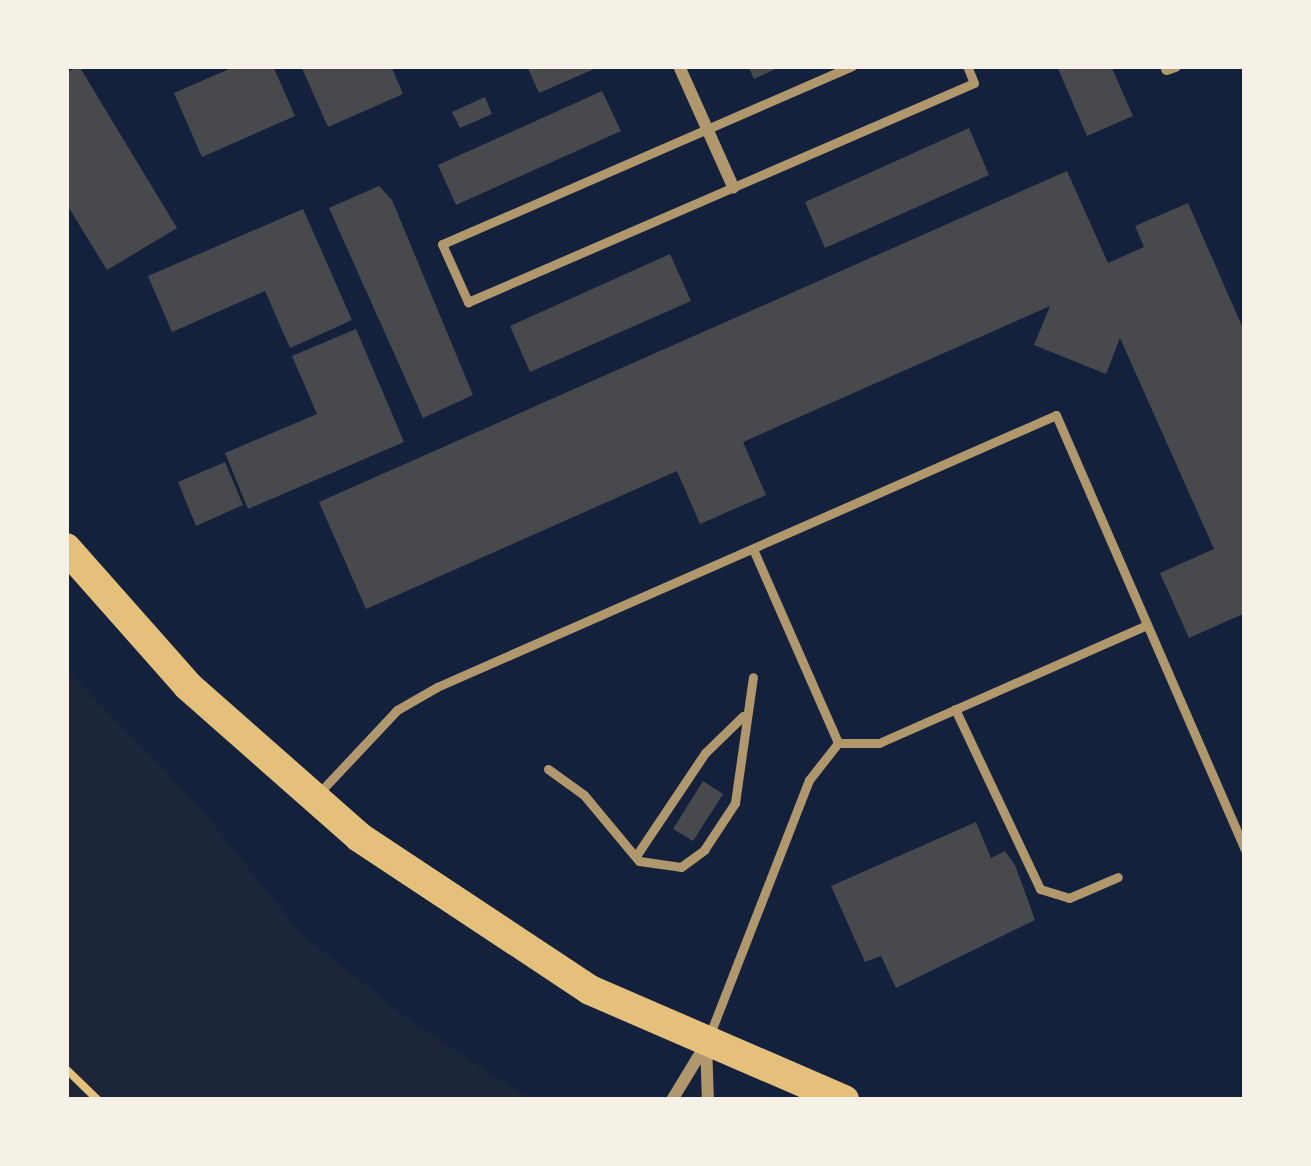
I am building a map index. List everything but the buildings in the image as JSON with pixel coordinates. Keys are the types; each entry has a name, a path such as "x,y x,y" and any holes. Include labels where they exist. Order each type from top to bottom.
{"main road":[{"path":"66,548 188,686 312,800 487,926 590,989 844,1100"}],"street":[{"path":"679,66 733,187"},
{"path":"672,1100 706,1043"},
{"path":"706,1043 708,1100"}],"lane":[{"path":"852,66 442,244 468,302 974,82 967,66"},
{"path":"312,800 397,710 436,687 1056,416 1245,850"},
{"path":"753,549 838,743"},
{"path":"838,743 879,743 1147,625"},
{"path":"548,769 584,795 636,856 667,870 704,850 743,780 743,716 753,677"},
{"path":"955,709 1040,889 1069,898 1118,878"},
{"path":"636,856 705,753 743,716"},
{"path":"706,1043 809,780 838,743"}],"path":[{"path":"66,1069 98,1100"}],"shaded area":[{"path":"66,670 195,801 300,933 413,1023 532,1100 66,1100"}]}
